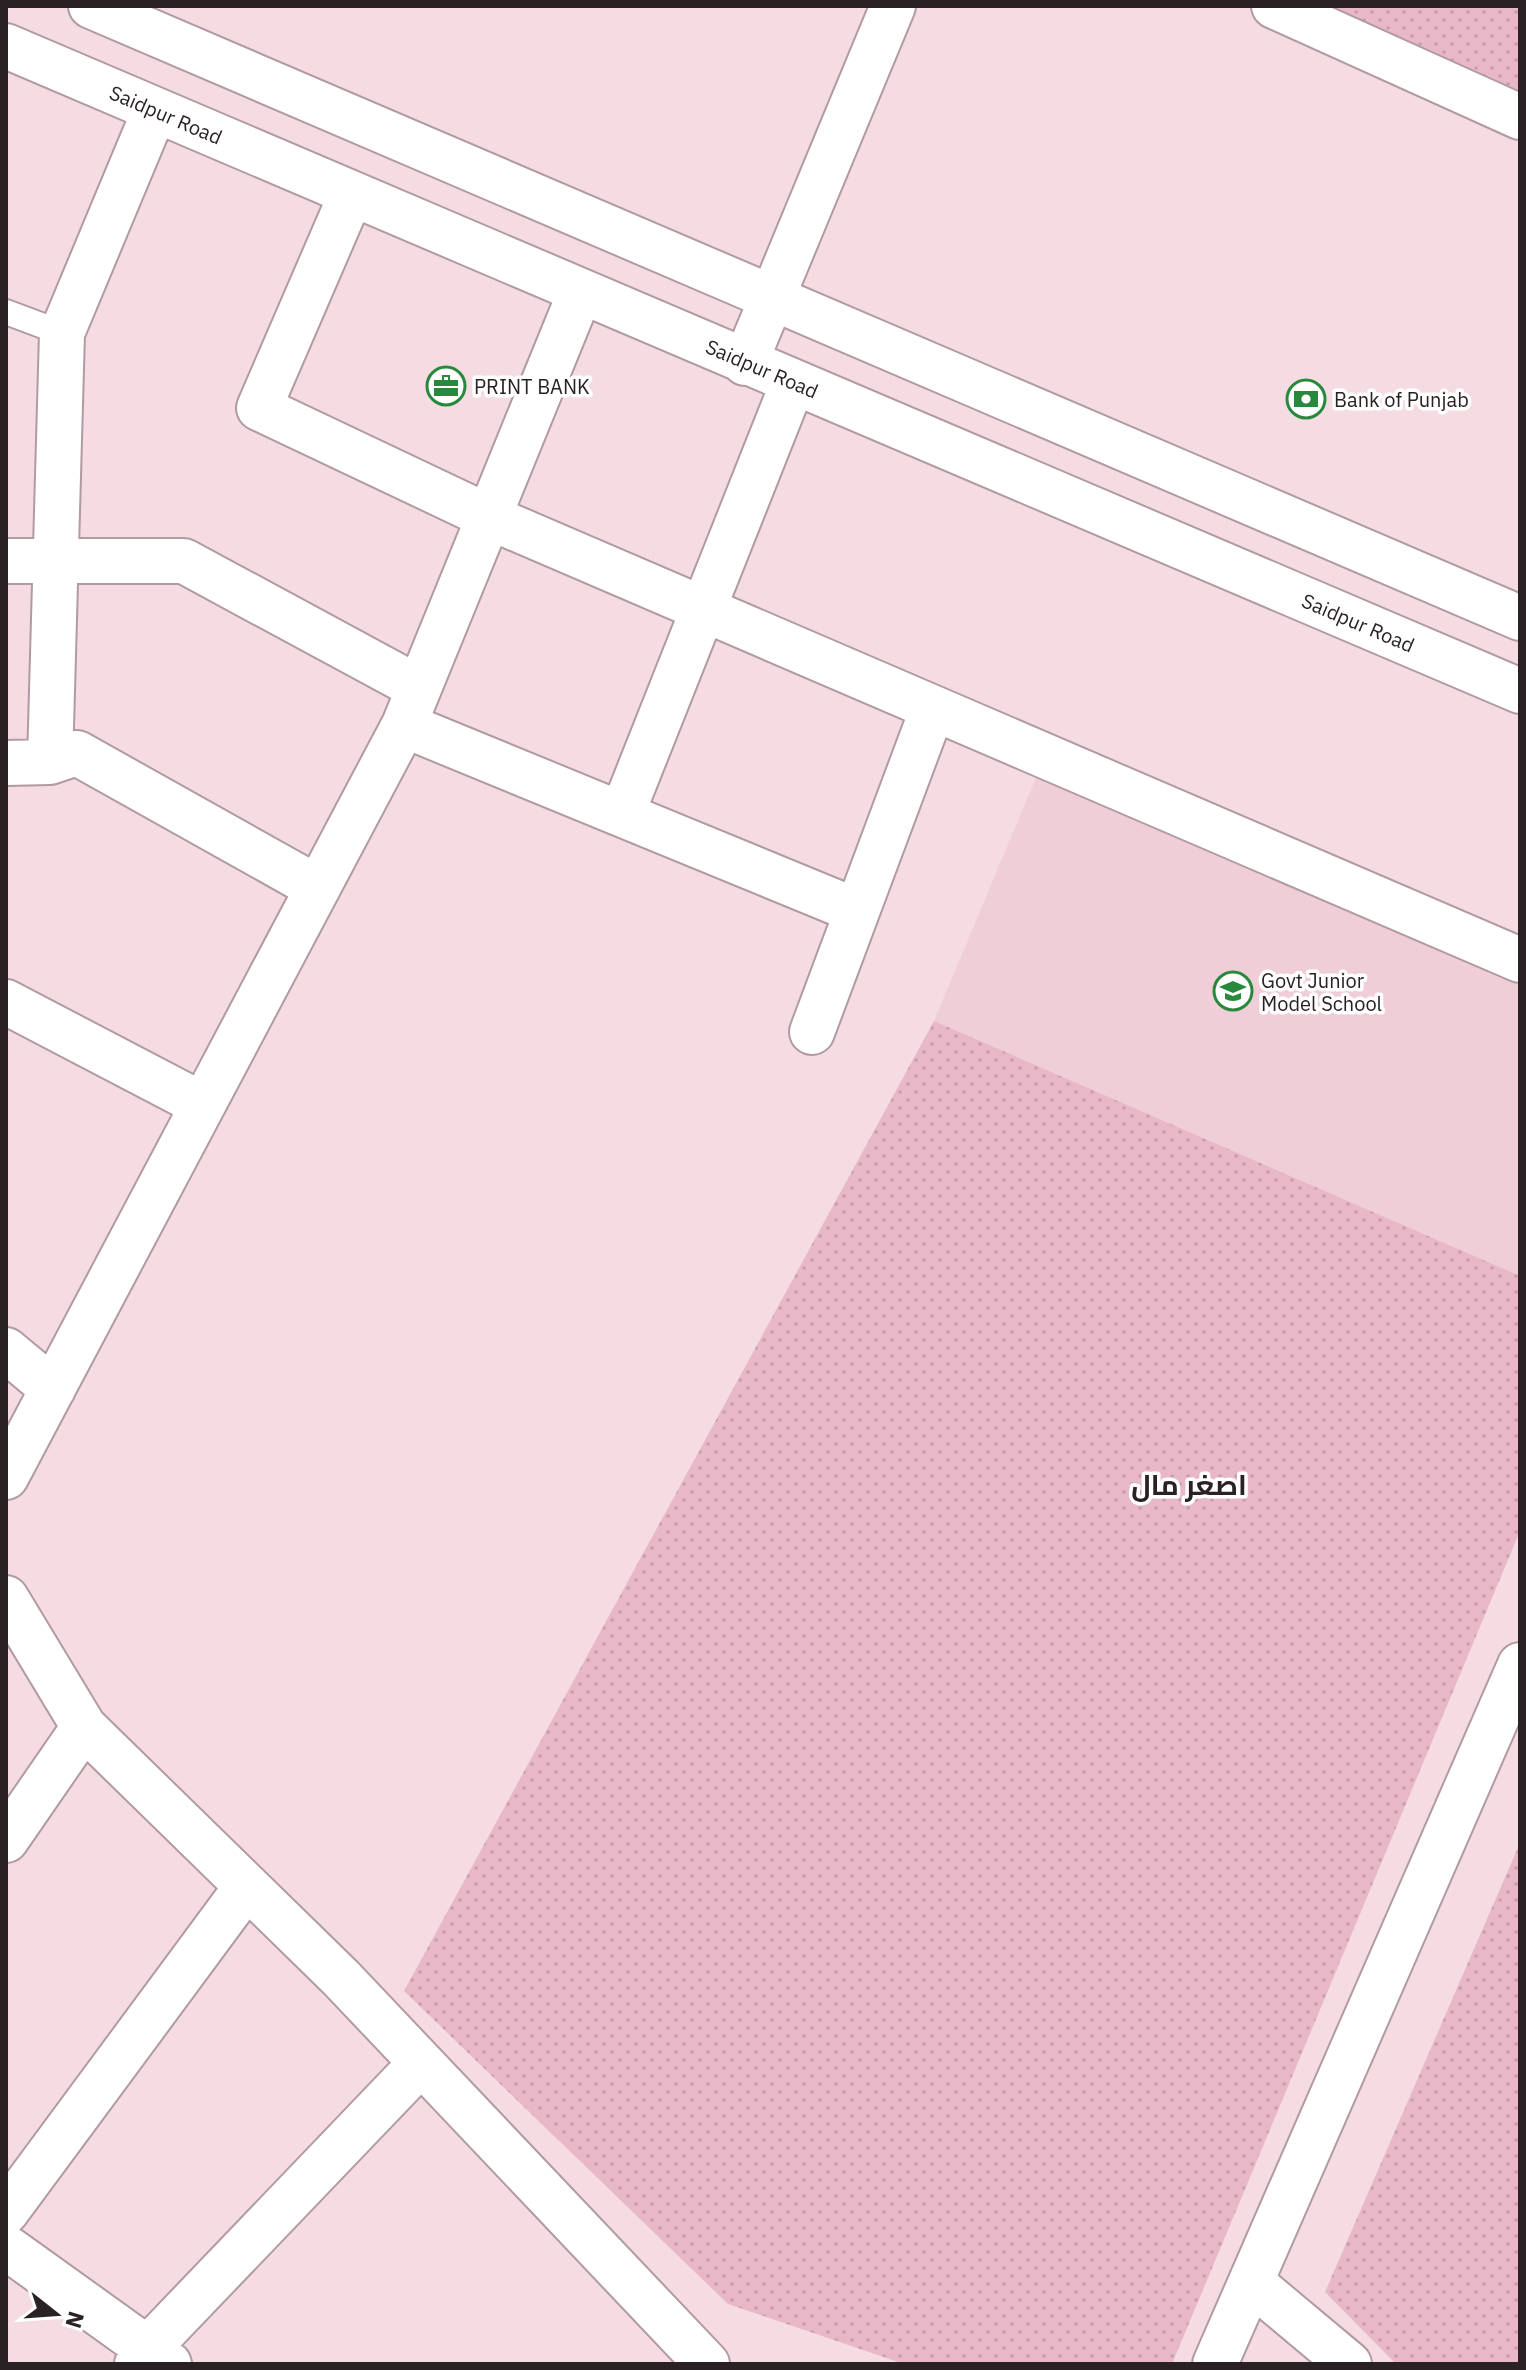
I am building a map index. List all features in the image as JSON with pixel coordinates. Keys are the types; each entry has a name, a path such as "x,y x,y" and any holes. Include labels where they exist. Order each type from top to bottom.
{"street":[{"path":"91,6 1520,618"},
{"path":"745,363 893,6"},
{"path":"1274,6 1520,117"},
{"name":"Saidpur Road","path":"6,46 1520,691"},
{"path":"50,762 62,333 155,110"},
{"path":"351,195 259,408 489,517 1520,960"},
{"path":"6,1477 412,706 580,293"},
{"path":"622,814 793,383"},
{"path":"6,561 184,561 412,706 622,814 857,911"},
{"path":"812,1032 933,708"},
{"path":"6,763 50,762 77,753 318,888"},
{"path":"6,1002 203,1105"},
{"path":"6,1350 53,1389"},
{"path":"6,1598 84,1727 247,1886 421,2063 707,2364"},
{"path":"1215,2364 1520,1665"},
{"path":"6,1840 84,1727"},
{"path":"6,2212 247,1886"},
{"path":"6,2247 152,2359 421,2063"},
{"path":"1251,2282 1349,2364"}],"lane":[{"path":"6,312 62,333"}],"shaded area":[{"path":"1274,6 1520,6 1520,117"},
{"name":"Govt Junior Model School","path":"1045,756 1520,960 1520,1281 934,1021"},
{"path":"934,1021 1520,1276 1520,1531 1172,2364 904,2364 728,2304 404,1991"},
{"path":"1520,1843 1520,2364 1396,2364 1325,2292"}],"place":[{"name":"PRINT BANK","path":"446,386"},
{"name":"Bank of Punjab","path":"1306,399"},
{"name":"Govt Junior Model School","path":"1233,991"}],"district":[{"name":"اصغر مال","path":"1189,1484"}]}
